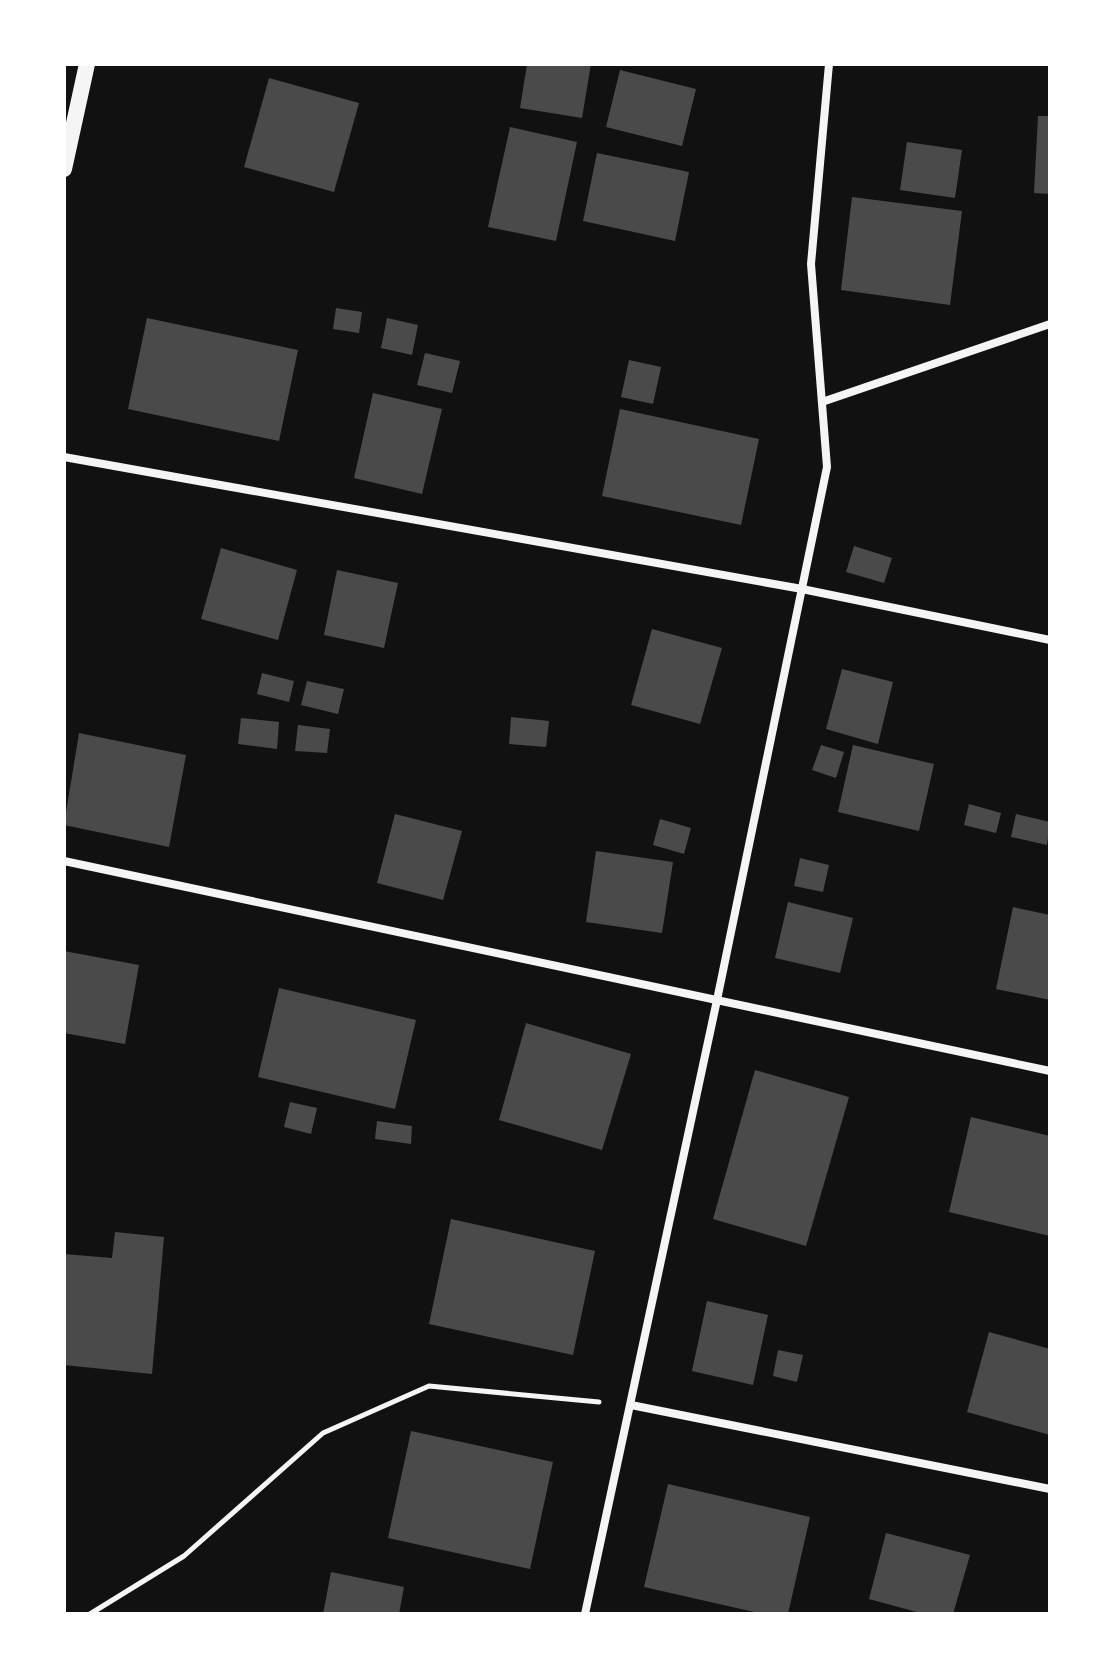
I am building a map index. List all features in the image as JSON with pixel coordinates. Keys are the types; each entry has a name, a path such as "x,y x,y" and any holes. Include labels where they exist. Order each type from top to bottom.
{"main road":[{"path":"64,169 87,64"}],"street":[{"path":"585,1614 717,1000 827,467 811,264 829,64"},
{"path":"822,402 1050,324"},
{"path":"64,457 802,589 1050,640"},
{"path":"64,861 1050,1071"},
{"path":"631,1405 1050,1489"}],"path":[{"path":"90,1614 184,1556 323,1433 429,1386 631,1405"}],"building":[{"path":"527,64 591,64 582,118 520,108"},
{"path":"620,70 696,89 682,146 606,127"},
{"path":"269,78 359,103 334,192 244,167"},
{"path":"1038,116 1050,116 1050,194 1034,193"},
{"path":"510,127 577,142 556,241 488,227"},
{"path":"907,142 962,150 955,198 900,190"},
{"path":"597,153 689,172 675,241 583,221"},
{"path":"852,197 962,211 950,305 841,290"},
{"path":"336,308 362,312 359,333 333,329"},
{"path":"147,318 298,350 279,441 128,409"},
{"path":"387,318 418,325 412,355 381,348"},
{"path":"425,353 460,361 452,393 417,385"},
{"path":"629,360 661,367 653,404 621,397"},
{"path":"373,393 442,409 422,494 354,478"},
{"path":"620,409 759,439 741,525 602,496"},
{"path":"854,546 892,558 884,583 846,572"},
{"path":"221,548 297,570 278,640 201,619"},
{"path":"337,570 398,583 384,648 324,635"},
{"path":"652,629 722,648 700,724 631,705"},
{"path":"842,669 893,682 878,744 826,729"},
{"path":"262,673 294,681 289,702 257,694"},
{"path":"307,681 344,689 338,714 301,705"},
{"path":"511,717 549,721 546,747 509,744"},
{"path":"241,718 279,722 277,749 238,744"},
{"path":"298,725 330,729 327,753 295,751"},
{"path":"79,733 186,755 169,847 64,825"},
{"path":"821,745 844,752 836,778 812,770"},
{"path":"853,745 934,764 919,831 838,812"},
{"path":"969,804 1001,813 996,833 964,825"},
{"path":"395,814 462,831 443,900 377,883"},
{"path":"1016,814 1050,822 1047,845 1011,837"},
{"path":"660,819 691,828 684,854 653,845"},
{"path":"596,851 673,862 662,933 586,922"},
{"path":"800,858 829,865 823,892 794,886"},
{"path":"788,902 853,918 840,973 775,958"},
{"path":"1013,907 1050,915 1050,1000 996,989"},
{"path":"64,951 139,965 125,1044 64,1033"},
{"path":"279,988 416,1020 395,1109 258,1077"},
{"path":"526,1023 631,1054 602,1150 499,1120"},
{"path":"755,1070 849,1097 806,1246 713,1219"},
{"path":"290,1102 317,1108 311,1134 284,1127"},
{"path":"971,1117 1050,1136 1050,1236 949,1212"},
{"path":"377,1121 412,1126 411,1144 375,1139"},
{"path":"451,1219 595,1251 573,1355 429,1324"},
{"path":"115,1232 164,1237 152,1374 64,1365 64,1254 112,1258"},
{"path":"707,1301 768,1315 753,1385 692,1371"},
{"path":"989,1332 1050,1349 1050,1435 967,1412"},
{"path":"778,1350 803,1355 797,1382 773,1376"},
{"path":"411,1431 553,1462 530,1569 388,1538"},
{"path":"668,1484 810,1517 788,1614 763,1614 644,1587"},
{"path":"886,1533 970,1555 953,1614 924,1614 869,1599"},
{"path":"331,1572 404,1587 399,1614 323,1614"}]}
